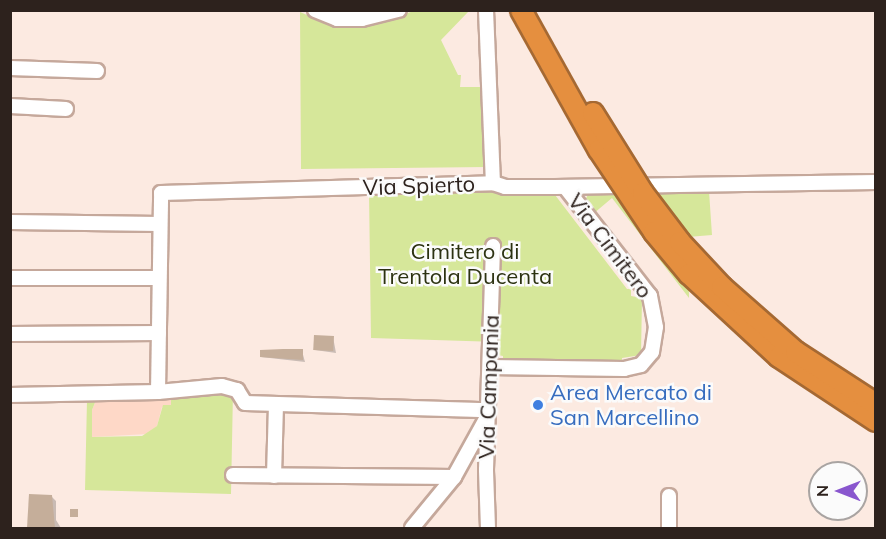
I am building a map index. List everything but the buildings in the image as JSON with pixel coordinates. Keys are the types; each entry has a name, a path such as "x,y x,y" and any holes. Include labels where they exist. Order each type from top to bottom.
{"highway":[{"path":"521,10 599,150 654,232 689,274 779,357 876,421"},
{"path":"534,10 601,128 680,242 757,321 842,386 876,404"}],"street":[{"path":"315,10 337,19 362,19 399,10"},
{"path":"486,10 493,183"},
{"path":"10,68 97,71"},
{"path":"10,106 66,109"},
{"name":"Via Spierto","path":"158,392 160,193 493,183 505,187 565,187 876,182"},
{"name":"Via Cimitero","path":"490,367 624,369 641,365 652,352 656,327 650,296 565,187"},
{"path":"10,222 160,224"},
{"name":"Via Campania","path":"488,528 487,446 493,246"},
{"path":"10,278 159,278"},
{"path":"10,334 159,333"},
{"path":"10,395 158,392 222,386 237,390 245,403 488,413 454,477 412,528"},
{"path":"274,476 276,405"},
{"path":"470,449 487,446"},
{"path":"233,475 454,477"},
{"path":"669,496 669,528"}],"shaded area":[{"path":"171,396 171,405 162,407 157,426 148,434 92,437 92,410 96,400"}],"green space":[{"path":"414,11 469,11 441,40 458,75 461,75 460,87 485,87 487,167 301,169 300,12 330,25 365,26"},
{"name":"Cimitero di Trentola Ducenta","path":"492,186 493,192 552,191 627,289 631,289 631,296 642,298 641,355 622,358 622,363 503,361 503,356 498,355 498,342 371,338 369,192"},
{"path":"709,191 712,235 688,237 689,298 612,198 593,214 585,200 589,193"},
{"path":"233,392 231,494 85,490 87,400 96,400 92,410 92,437 142,436 157,426 163,405 171,405 171,396"}],"place":[{"name":"Area Mercato di San Marcellino","path":"538,405"}]}
